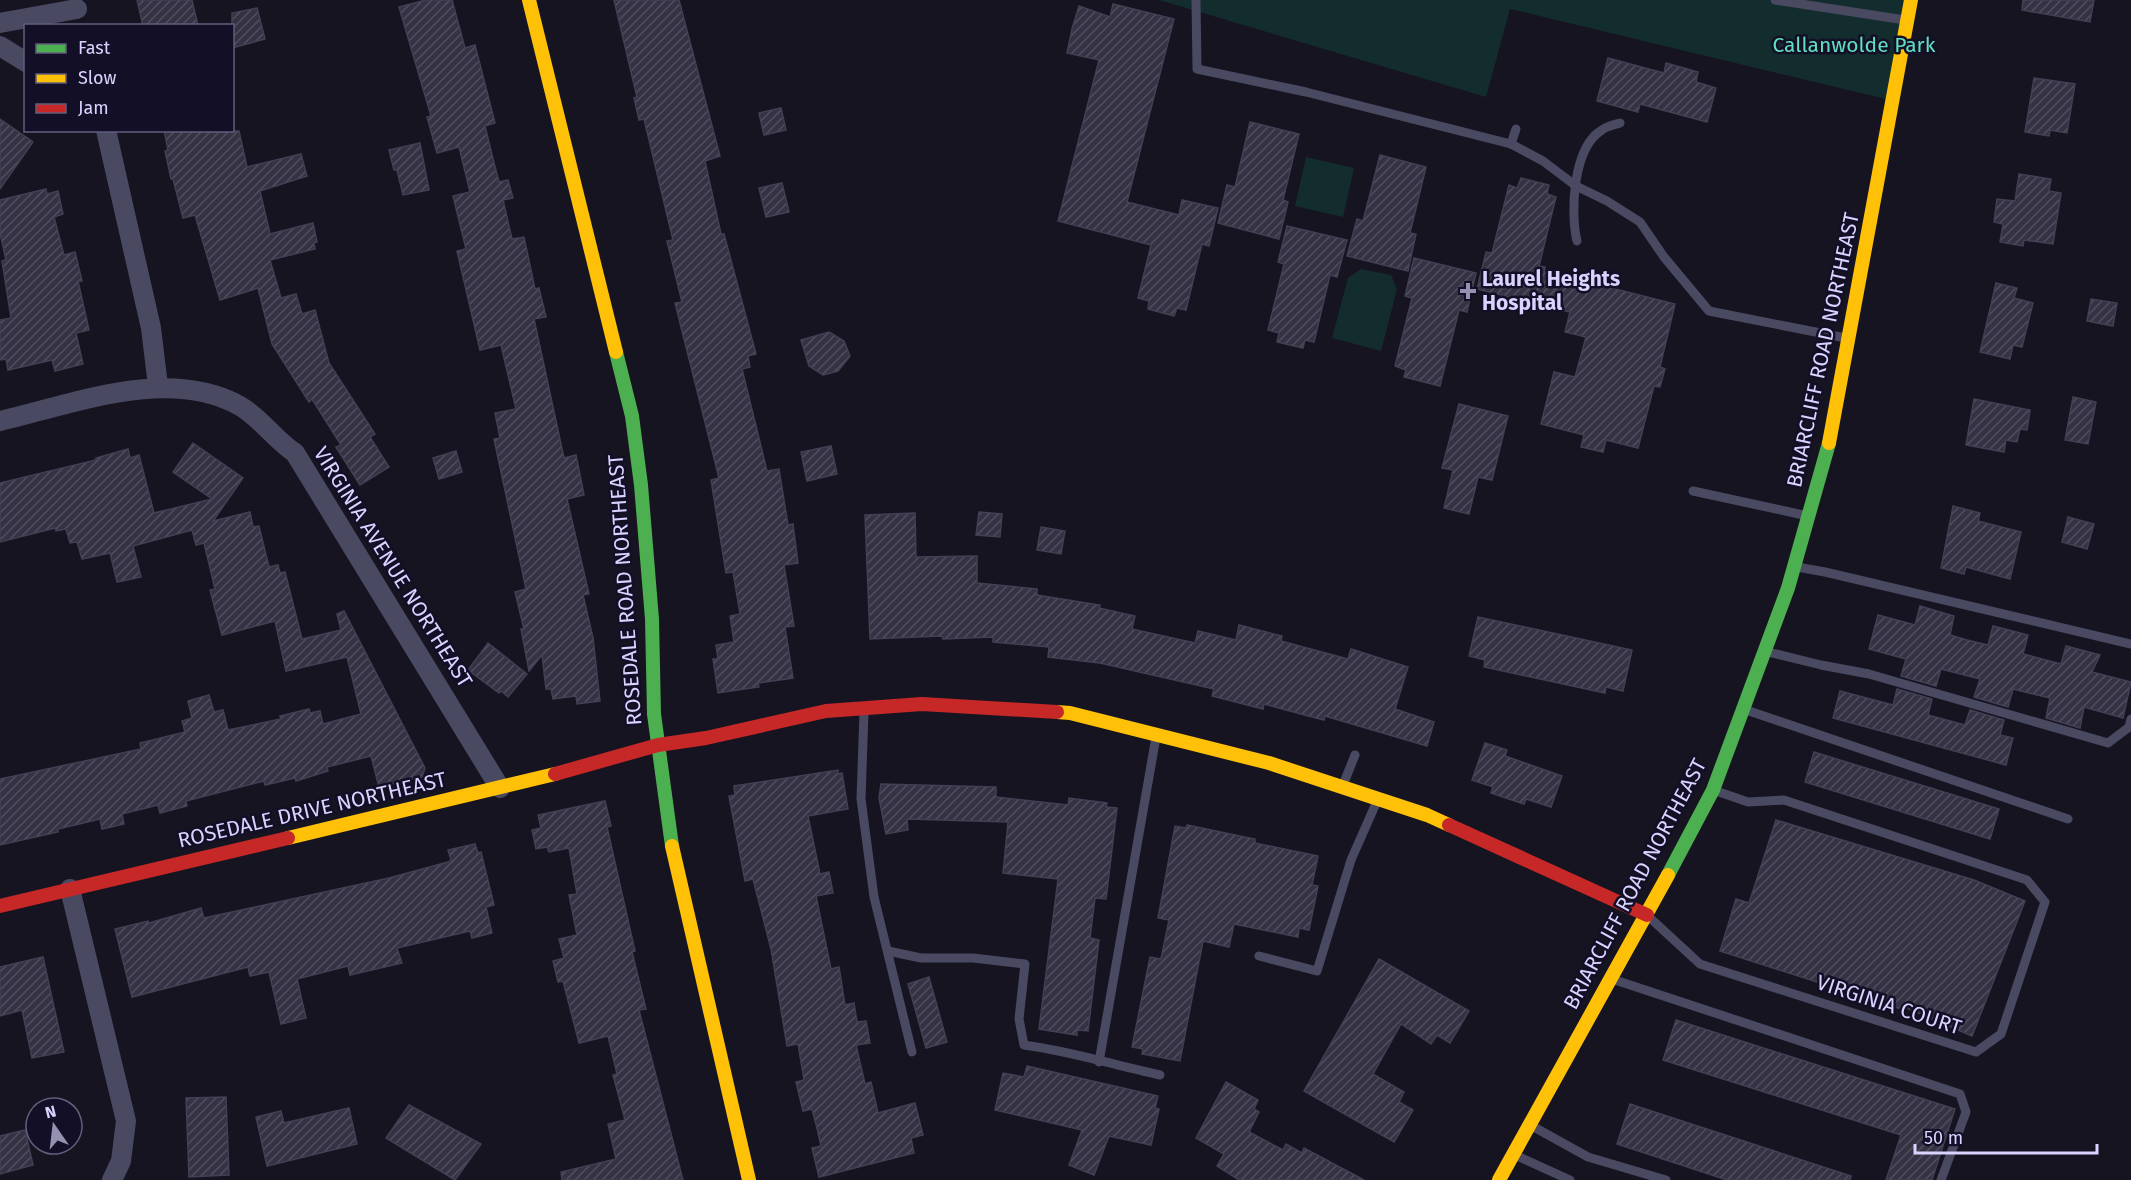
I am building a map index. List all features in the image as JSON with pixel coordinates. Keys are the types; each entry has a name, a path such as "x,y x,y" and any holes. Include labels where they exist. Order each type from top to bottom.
{"street":[{"name":"ROSEDALE ROAD NORTHEAST","path":"529,0 632,416 642,496 652,619 654,714 671,843 749,1180"},
{"name":"BRIARCLIFF ROAD NORTHEAST","path":"1499,1180 1647,915 1713,789 1788,588 1792,567 1826,458 1911,0"},
{"path":"0,23 78,12"},
{"path":"0,46 24,61"},
{"path":"106,132 151,328 158,387"},
{"name":"VIRGINIA AVENUE NORTHEAST","path":"0,421 158,387 198,389 239,406 262,422 295,453 500,788"},
{"path":"658,745 706,738 826,711 864,708 922,704 1070,713 1269,763 1427,815 1647,915"},
{"name":"ROSEDALE DRIVE NORTHEAST","path":"0,906 500,788 658,745"},
{"path":"70,889 125,1113 126,1140 121,1161 112,1180"}],"lane":[{"path":"1197,0 1197,69 1306,92 1511,144 1543,161 1576,186 1607,201 1640,222 1664,257 1709,311 1848,338"},
{"path":"1775,0 1908,20"},
{"path":"1577,241 1573,224 1576,186 1583,152 1600,130 1620,123"},
{"path":"1511,144 1516,129"},
{"path":"1693,491 1808,516"},
{"path":"1792,567 1825,572 2131,644"},
{"path":"1766,651 1821,666 1869,674 2108,743 2129,727 2131,719"},
{"path":"864,708 861,799 874,897 912,1052"},
{"path":"1744,709 2068,819"},
{"path":"1099,1062 1157,734"},
{"path":"1342,787 1355,755"},
{"name":"VIRGINIA COURT","path":"1647,915 1700,964 1976,1052 2001,1034 2045,902 2027,880 1784,800 1748,802 1713,789"},
{"path":"1259,957 1317,971 1351,860 1378,798"},
{"path":"888,951 921,957 973,958 1025,964 1019,1018 1024,1045 1081,1054 1099,1062 1160,1075"},
{"path":"1610,978 1960,1094 1966,1112 1941,1180"},
{"path":"1530,1124 1588,1157 1666,1180"},
{"path":"1513,1154 1570,1180"}],"green space":[{"name":"Callanwolde Park","path":"1159,0 1909,0 1890,100 1510,9 1486,97"},
{"path":"1306,157 1354,168 1343,217 1295,206"},
{"path":"1361,269 1391,275 1397,289 1381,351 1332,338 1348,278"}],"building":[{"path":"137,0 192,0 198,24 143,24"},
{"path":"426,0 452,0 465,48 475,45 495,123 485,126 493,159 499,182 508,180 513,198 503,200 512,239 524,237 535,289 539,288 546,317 534,319 564,458 576,455 584,495 567,499 589,594 583,595 593,638 600,701 577,704 576,696 553,699 551,689 546,689 542,655 529,671 521,629 524,629 515,592 526,589 494,439 500,438 495,413 516,409 501,345 480,350 457,251 466,249 453,196 470,192 459,147 437,153 427,117 431,116 399,7"},
{"path":"614,0 679,0 720,156 705,161 721,234 724,234 756,354 748,356 750,367 742,369 767,471 779,469 788,525 793,524 798,563 784,565 794,626 785,627 793,678 758,683 759,687 718,693 713,659 718,659 716,645 734,642 730,616 740,614 733,572 726,573 711,480 719,478 675,303 682,302 667,241 673,240 644,119 639,120 634,98 637,97"},
{"path":"2023,0 2094,0 2090,22 2022,10"},
{"path":"1113,4 1174,19 1127,202 1179,215 1182,200 1218,208 1209,246 1202,244 1186,310 1177,308 1174,316 1148,309 1149,301 1138,298 1151,245 1058,221 1099,60 1067,53 1072,29 1079,6 1110,17"},
{"path":"257,8 265,39 234,47 232,13"},
{"path":"1608,58 1664,73 1666,63 1698,72 1696,82 1716,88 1707,122 1640,104 1638,112 1597,101"},
{"path":"2034,78 2075,84 2067,133 2050,130 2049,136 2025,132"},
{"path":"781,108 786,130 764,135 759,113"},
{"path":"0,119 33,142 0,189"},
{"path":"1250,122 1299,134 1283,200 1288,202 1279,239 1218,223 1227,185 1235,187"},
{"path":"239,131 247,167 301,154 307,176 260,191 270,234 313,223 317,242 314,243 315,249 270,260 281,298 296,294 302,314 315,310 329,363 375,434 370,437 389,467 360,485 336,447 341,445 312,399 309,402 272,344 258,288 220,300 195,215 183,218 173,179 171,179 165,151 168,150 164,132"},
{"path":"420,143 429,190 403,195 389,150"},
{"path":"1380,155 1426,167 1410,233 1416,234 1408,271 1347,256 1357,219 1363,221"},
{"path":"2019,174 2051,179 2049,191 2061,193 2053,244 2024,240 2023,246 2000,242 2003,224 1994,222 1997,199 2015,201"},
{"path":"1521,178 1549,185 1547,194 1556,197 1539,266 1545,267 1544,271 1675,304 1660,367 1665,369 1660,387 1654,386 1638,448 1606,440 1603,452 1581,447 1584,435 1541,424 1554,372 1575,377 1586,337 1565,332 1570,312 1477,289 1486,252 1492,253 1509,185 1517,188"},
{"path":"782,183 789,212 766,217 759,188"},
{"path":"46,189 47,194 58,191 63,214 54,217 64,255 75,252 82,281 78,281 89,330 76,333 83,364 55,371 52,360 8,370 6,359 0,360 0,320 11,318 2,261 6,260 0,233 0,200"},
{"path":"1287,226 1347,240 1337,277 1330,275 1314,342 1305,340 1303,348 1277,342 1279,333 1268,330 1284,264 1278,262"},
{"path":"1414,258 1476,273 1467,312 1459,310 1440,386 1404,377 1406,370 1395,366 1412,298 1405,296"},
{"path":"1996,283 2017,288 2014,298 2033,303 2022,347 2013,345 2010,359 1980,352"},
{"path":"2091,299 2117,303 2113,326 2087,321"},
{"path":"829,332 844,341 850,356 838,371 823,375 809,366 801,340"},
{"path":"2073,397 2096,402 2088,444 2065,440"},
{"path":"1974,399 2030,410 2027,430 2020,429 2017,442 2006,440 2004,452 1966,445"},
{"path":"1459,404 1508,416 1492,480 1478,477 1469,514 1444,508 1453,470 1442,468"},
{"path":"193,443 243,478 213,521 250,512 253,527 259,526 269,567 278,565 280,573 285,572 302,639 341,630 337,614 344,611 425,768 422,777 379,787 371,756 327,767 328,771 296,781 295,778 265,785 264,781 186,801 187,806 160,813 158,805 122,814 124,824 102,829 100,819 58,829 58,832 0,845 0,779 141,749 140,743 185,732 182,721 192,718 188,701 209,695 214,712 223,710 228,730 281,719 280,716 309,709 310,713 320,711 323,724 361,714 347,657 286,671 275,621 222,635 210,590 215,589 204,543 196,545 192,530 133,546 141,577 117,582 110,553 82,559 77,542 70,543 66,529 56,531 55,528 0,542 0,483 96,460 96,458 128,449 130,458 139,455 154,513 212,499 173,472"},
{"path":"831,446 837,474 807,481 801,452"},
{"path":"456,451 462,472 439,479 433,458"},
{"path":"1953,506 1980,513 1978,521 2021,532 2010,579 1966,567 1964,574 1941,568"},
{"path":"979,512 1002,514 1000,537 976,535"},
{"path":"915,513 916,557 977,556 977,583 1037,589 1037,595 1100,605 1099,608 1135,616 1132,629 1195,643 1198,631 1236,640 1239,625 1282,636 1281,641 1348,659 1351,649 1408,667 1395,709 1434,722 1427,746 1325,716 1324,720 1264,704 1263,709 1212,696 1214,689 1100,663 1048,657 1049,647 993,642 993,637 943,639 942,636 870,639 865,515"},
{"path":"2068,517 2094,524 2087,549 2062,542"},
{"path":"1041,527 1065,531 1061,554 1037,550"},
{"path":"1920,606 1954,616 1950,635 1967,640 1988,645 1993,626 2028,635 2023,654 2061,664 2066,646 2100,655 2092,672 2131,682 2123,718 2084,707 2080,728 2046,718 2050,698 2013,689 2008,707 1974,697 1980,679 1941,669 1936,686 1901,676 1906,659 1869,649 1878,615 1915,625"},
{"path":"1478,617 1632,650 1623,691 1606,687 1605,693 1484,667 1485,660 1469,656"},
{"path":"488,643 527,674 508,697 468,670"},
{"path":"1897,689 1932,699 1928,715 1965,725 1970,710 2004,720 2000,735 2013,738 2006,765 1833,718 1840,691 1893,705"},
{"path":"1485,743 1507,750 1505,756 1562,776 1551,807 1526,799 1524,804 1491,793 1493,787 1472,780"},
{"path":"1814,752 1999,809 1990,839 1805,782"},
{"path":"838,770 838,774 842,773 848,809 808,816 820,874 829,872 833,893 816,896 831,969 839,967 845,1005 854,1003 857,1022 866,1021 870,1043 856,1045 865,1084 871,1082 878,1113 915,1103 923,1135 911,1138 914,1153 819,1177 812,1148 821,1146 817,1128 812,1109 803,1111 796,1082 804,1080 798,1044 787,1046 771,949 753,879 745,881 729,796 735,795 734,786"},
{"path":"881,784 996,787 996,797 1068,805 1069,798 1107,803 1106,807 1117,808 1106,899 1095,898 1090,938 1099,940 1088,1031 1077,1030 1077,1035 1039,1029 1058,879 1003,873 1008,822 907,819 908,830 886,834 879,798"},
{"path":"605,801 611,826 607,827 646,1009 639,1010 683,1180 562,1180 561,1172 616,1159 608,1124 625,1120 613,1075 617,1074 608,1036 579,1043 563,981 558,982 553,961 564,958 559,939 577,935 569,895 577,894 569,848 549,852 547,847 536,849 532,830 541,828 538,815"},
{"path":"1776,820 1974,880 2025,901 1972,1036 1902,1006 1901,1009 1720,951 1736,899 1749,903"},
{"path":"1187,825 1255,839 1255,843 1318,856 1312,885 1318,886 1309,930 1299,928 1298,937 1234,924 1229,947 1203,941 1180,1061 1142,1054 1143,1049 1132,1047 1150,957 1161,959 1169,920 1158,918 1175,826 1186,828"},
{"path":"475,844 478,853 481,852 494,905 486,907 492,933 472,938 470,931 397,948 402,963 350,975 348,966 297,979 306,1018 281,1024 269,972 250,976 248,967 132,997 115,929 148,921 149,923 201,908 204,918 389,878 448,862 451,860 448,850"},
{"path":"43,957 64,1052 32,1058 22,1010 0,1016 0,967"},
{"path":"1379,959 1469,1011 1450,1043 1437,1035 1431,1044 1401,1024 1373,1074 1404,1092 1399,1102 1413,1110 1394,1142 1304,1091"},
{"path":"929,977 947,1042 926,1048 908,984"},
{"path":"1676,1020 1955,1109 1932,1180 1886,1180 1901,1135 1663,1060"},
{"path":"1027,1066 1158,1096 1155,1108 1159,1109 1151,1145 1109,1136 1094,1175 1069,1165 1082,1130 995,1110 1003,1073 1024,1077"},
{"path":"1226,1082 1258,1100 1254,1109 1259,1112 1249,1132 1283,1150 1286,1144 1302,1153 1304,1148 1364,1180 1239,1180 1217,1166 1224,1154 1196,1138"},
{"path":"226,1097 229,1175 189,1177 186,1098"},
{"path":"1630,1104 1851,1176 1850,1180 1727,1180 1617,1144"},
{"path":"409,1105 481,1144 455,1180 386,1138"},
{"path":"349,1108 357,1144 267,1166 256,1117 281,1111 284,1123"},
{"path":"24,1130 24,1156 31,1156 33,1165 0,1174 0,1136"}],"traffic: fast":[{"path":"616,352 632,416 641,485 652,619 654,714 672,846"},
{"path":"1668,875 1713,790 1788,588 1829,443"}],"traffic: slow":[{"path":"529,0 616,352"},
{"path":"1829,443 1911,0"},
{"path":"1057,712 1070,713 1269,763 1427,815 1449,825"},
{"path":"288,838 555,774"},
{"path":"672,846 749,1180"},
{"path":"1499,1180 1668,875"}],"traffic: jam":[{"path":"555,774 658,745 706,738 826,711 922,704 1057,712"},
{"path":"1449,825 1647,915"},
{"path":"0,906 288,838"}],"place":[{"name":"Laurel Heights Hospital","path":"1468,291"}]}
